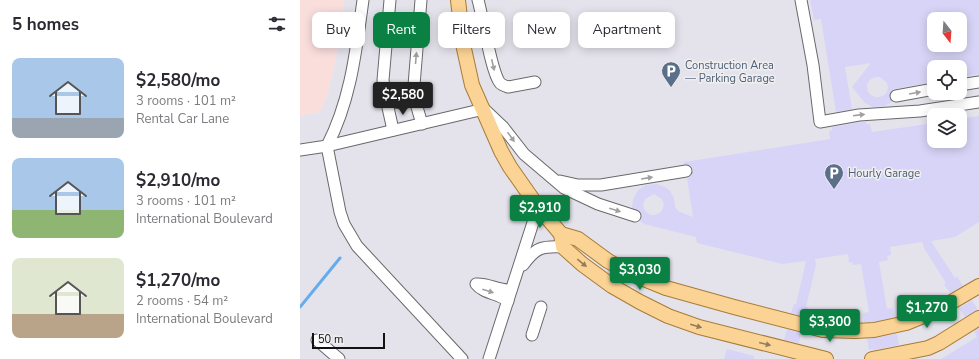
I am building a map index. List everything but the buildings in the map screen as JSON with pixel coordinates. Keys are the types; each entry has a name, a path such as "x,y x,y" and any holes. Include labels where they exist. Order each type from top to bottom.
{"main road":[{"path":"458,0 460,24 472,85 484,109 496,140 510,167 562,240 582,264 612,286 668,316 699,327 826,359"},
{"path":"562,240 578,239 608,261 634,275 666,288 823,330 874,330 906,323 938,310 979,286"},
{"path":"872,359 922,350 934,346 979,318"}],"street":[{"path":"362,0 354,63 349,87 338,121 327,146 340,212 350,235 357,246 462,359"},
{"path":"390,0 383,80 393,130"},
{"path":"421,0 414,97 422,124"},
{"path":"478,0 494,71 500,82 504,86 535,82"},
{"path":"801,0 813,65 820,122 859,115 920,111 979,102"},
{"path":"967,84 979,82"},
{"path":"896,96 927,90"},
{"path":"385,94 393,102 404,103 414,97"},
{"path":"300,150 327,146 484,109 503,127 524,154 564,188 583,198 613,210 635,216"},
{"path":"554,179 568,183 601,186 686,172"},
{"path":"490,359 538,207"},
{"path":"518,272 535,250 562,240"},
{"path":"532,335 541,307"},
{"path":"317,340 339,359"}],"shaded area":[{"path":"300,0 344,0 342,12 312,12 312,48 337,48 327,97 321,112 300,116"},
{"path":"344,0 979,0 979,359 300,359 300,116 320,112 327,97 337,48 365,48 365,12 342,12"}],"waterway":[{"path":"300,307 340,258"}],"place":[{"name":"Construction Area — Parking Garage","path":"671,88"},
{"name":"Hourly Garage","path":"834,190"}]}
